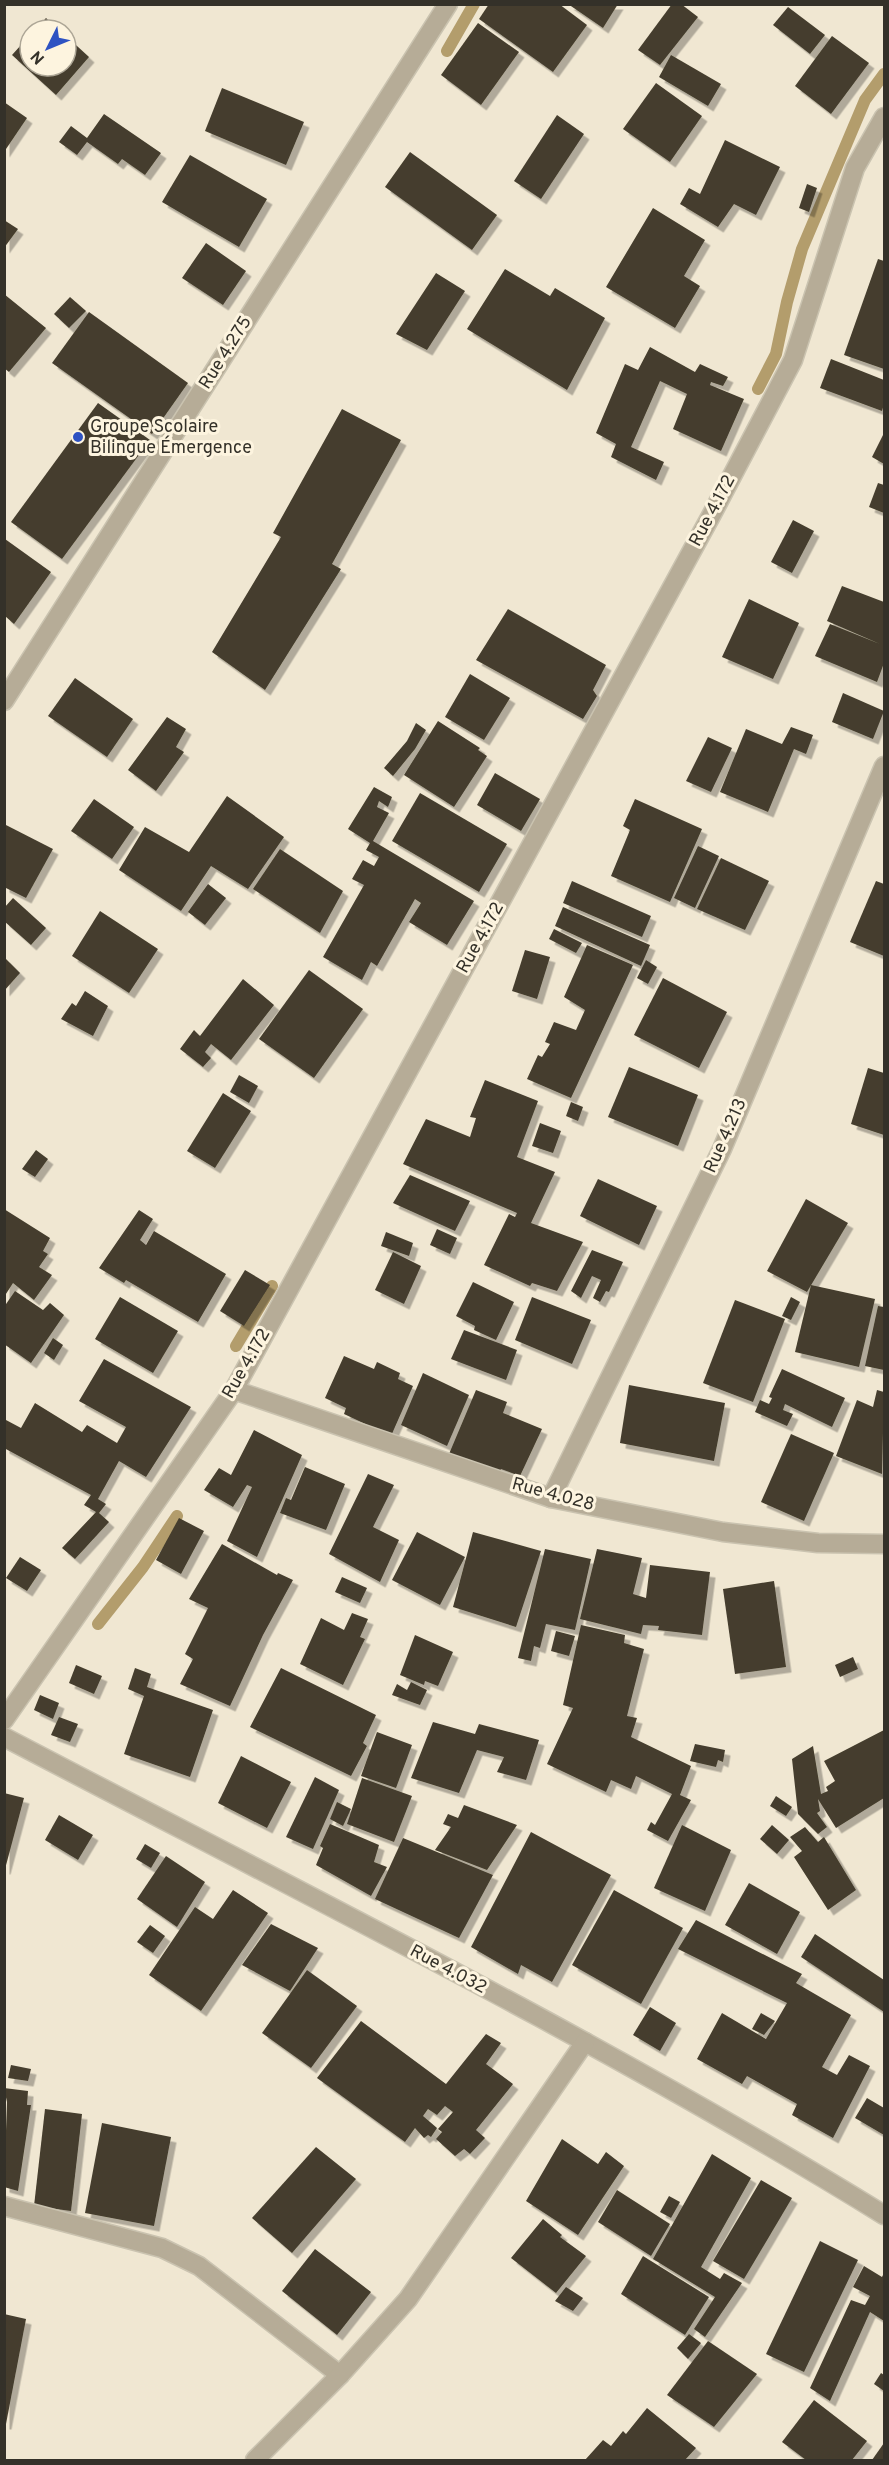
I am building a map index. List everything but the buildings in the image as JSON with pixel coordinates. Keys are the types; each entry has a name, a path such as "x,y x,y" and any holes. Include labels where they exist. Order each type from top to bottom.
{"street":[{"name":"Rue 4.275","path":"4,701 448,4"},
{"name":"Rue 4.172","path":"4,1720 234,1390 712,514 793,360 855,168 885,117"},
{"name":"Rue 4.213","path":"551,1498 722,1149 885,766"},
{"name":"Rue 4.028","path":"234,1390 551,1498 723,1532 818,1544 885,1544"},
{"name":"Rue 4.032","path":"4,1737 585,2042 804,2166 885,2215"},
{"path":"255,2460 340,2375 408,2299 585,2042"},
{"path":"4,2206 162,2248 199,2266 340,2375"}],"waterway":[{"path":"447,51 474,4"},
{"path":"758,389 776,354 787,302 802,249 865,100 884,74"},
{"path":"236,1346 272,1286"},
{"path":"98,1624 143,1567 177,1516"}],"place":[{"name":"Groupe Scolaire Bilingue Émergence","path":"78,437"}]}
